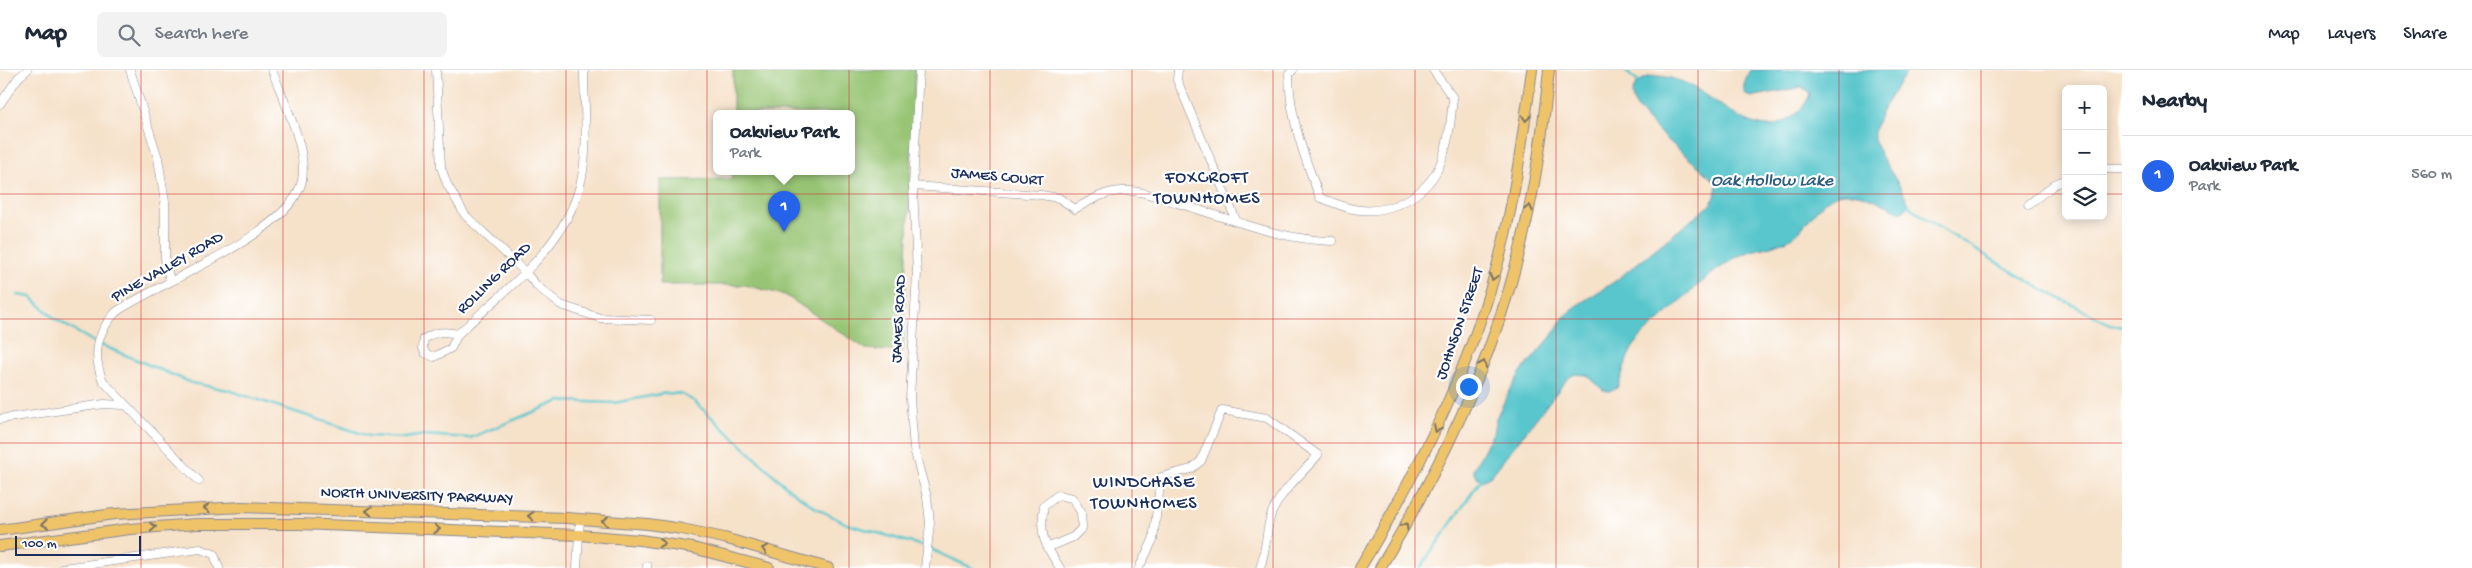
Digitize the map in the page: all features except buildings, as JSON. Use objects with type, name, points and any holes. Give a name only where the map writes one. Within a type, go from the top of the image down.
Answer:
[{"type":"main road","name":"JOHNSON STREET","points":[[1360,568],[1422,459],[1445,413],[1481,318],[1504,240],[1515,189],[1532,70]]},
{"type":"main road","name":"JOHNSON STREET","points":[[1380,568],[1431,481],[1459,421],[1502,311],[1518,257],[1535,177],[1549,70]]},
{"type":"main road","name":"NORTH UNIVERSITY PARKWAY","points":[[0,530],[114,514],[291,507],[580,519],[648,524],[724,538],[828,568]]},
{"type":"main road","name":"NORTH UNIVERSITY PARKWAY","points":[[0,546],[130,529],[204,524],[299,524],[579,535],[640,540],[693,548],[769,568]]},
{"type":"street","points":[[130,70],[158,158],[166,202],[165,258],[170,281]]},
{"type":"street","name":"PINE VALLEY ROAD","points":[[199,481],[123,404],[103,381],[98,371],[96,351],[106,322],[116,312],[170,281],[212,260],[260,230],[284,212],[296,197],[302,180],[302,162],[298,143],[272,70]]},
{"type":"street","points":[[436,70],[441,167],[447,184],[465,215],[549,297],[574,311],[600,318],[651,320]]},
{"type":"street","name":"ROLLING ROAD","points":[[458,334],[444,332],[431,334],[424,339],[423,348],[425,353],[434,358],[451,348],[458,334],[536,262],[568,219],[579,187],[583,159],[584,70]]},
{"type":"street","name":"JAMES ROAD","points":[[919,70],[913,186],[917,273],[911,413],[914,449],[927,497],[930,523],[925,568]]},
{"type":"street","points":[[1178,70],[1177,80],[1236,220]]},
{"type":"street","points":[[1293,70],[1289,74],[1292,107],[1306,161],[1320,198],[1352,209],[1366,210],[1390,209],[1410,199],[1431,179],[1441,164],[1450,133],[1453,98],[1433,70]]},
{"type":"street","points":[[0,104],[22,71]]},
{"type":"street","points":[[2107,169],[2122,169]]},
{"type":"street","points":[[2029,204],[2062,181]]},
{"type":"street","name":"JAMES COURT","points":[[913,186],[1041,195],[1059,198],[1075,209],[1103,194],[1123,190],[1311,240],[1333,241]]},
{"type":"street","points":[[0,419],[104,404],[123,404]]},
{"type":"street","points":[[1141,568],[1153,540],[1161,477],[1191,469],[1201,461],[1222,410],[1267,418],[1318,455],[1274,509],[1270,517],[1266,551],[1260,568]]},
{"type":"street","points":[[1047,548],[1073,537],[1082,528],[1081,512],[1072,498],[1058,495],[1044,506],[1041,527],[1047,548],[1060,568]]},
{"type":"street","points":[[577,568],[580,519]]},
{"type":"street","points":[[63,568],[200,549],[214,554],[219,568]]},
{"type":"green space","points":[[733,70],[915,70],[903,352],[866,349],[785,295],[745,285],[660,285],[660,180],[732,179],[732,175],[855,175],[855,110],[733,110]]},
{"type":"water","name":"Oak Hollow Lake","points":[[1751,70],[1909,70],[1892,93],[1881,114],[1874,132],[1874,139],[1880,154],[1909,204],[1902,212],[1853,193],[1837,194],[1823,203],[1794,236],[1780,243],[1751,251],[1727,263],[1697,286],[1641,337],[1629,354],[1617,388],[1609,392],[1603,390],[1587,375],[1575,374],[1568,378],[1491,476],[1482,481],[1475,475],[1473,470],[1493,433],[1496,418],[1520,373],[1551,337],[1563,318],[1579,304],[1614,282],[1709,206],[1715,197],[1717,185],[1713,179],[1666,139],[1642,114],[1635,104],[1632,95],[1635,86],[1651,76],[1674,79],[1694,87],[1744,120],[1767,126],[1780,124],[1793,116],[1808,99],[1810,93],[1802,87],[1750,97],[1744,92],[1744,88],[1745,81]]},
{"type":"waterway","points":[[1624,70],[1642,85]]},
{"type":"waterway","points":[[1906,204],[1938,227],[2040,288],[2110,324],[2122,327]]},
{"type":"waterway","points":[[18,295],[31,297],[55,319],[94,342],[192,383],[228,390],[369,436],[405,438],[424,435],[470,438],[560,401],[614,403],[666,393],[681,394],[694,401],[789,489],[816,508],[847,524],[926,547],[972,568]]},
{"type":"waterway","points":[[1420,568],[1483,477]]},
{"type":"place","name":"Oakview Park","points":[[784,232]]},
{"type":"district","name":"FOXCROFT TOWNHOMES","points":[[1207,188]]},
{"type":"district","name":"WINDCHASE TOWNHOMES","points":[[1144,493]]}]
